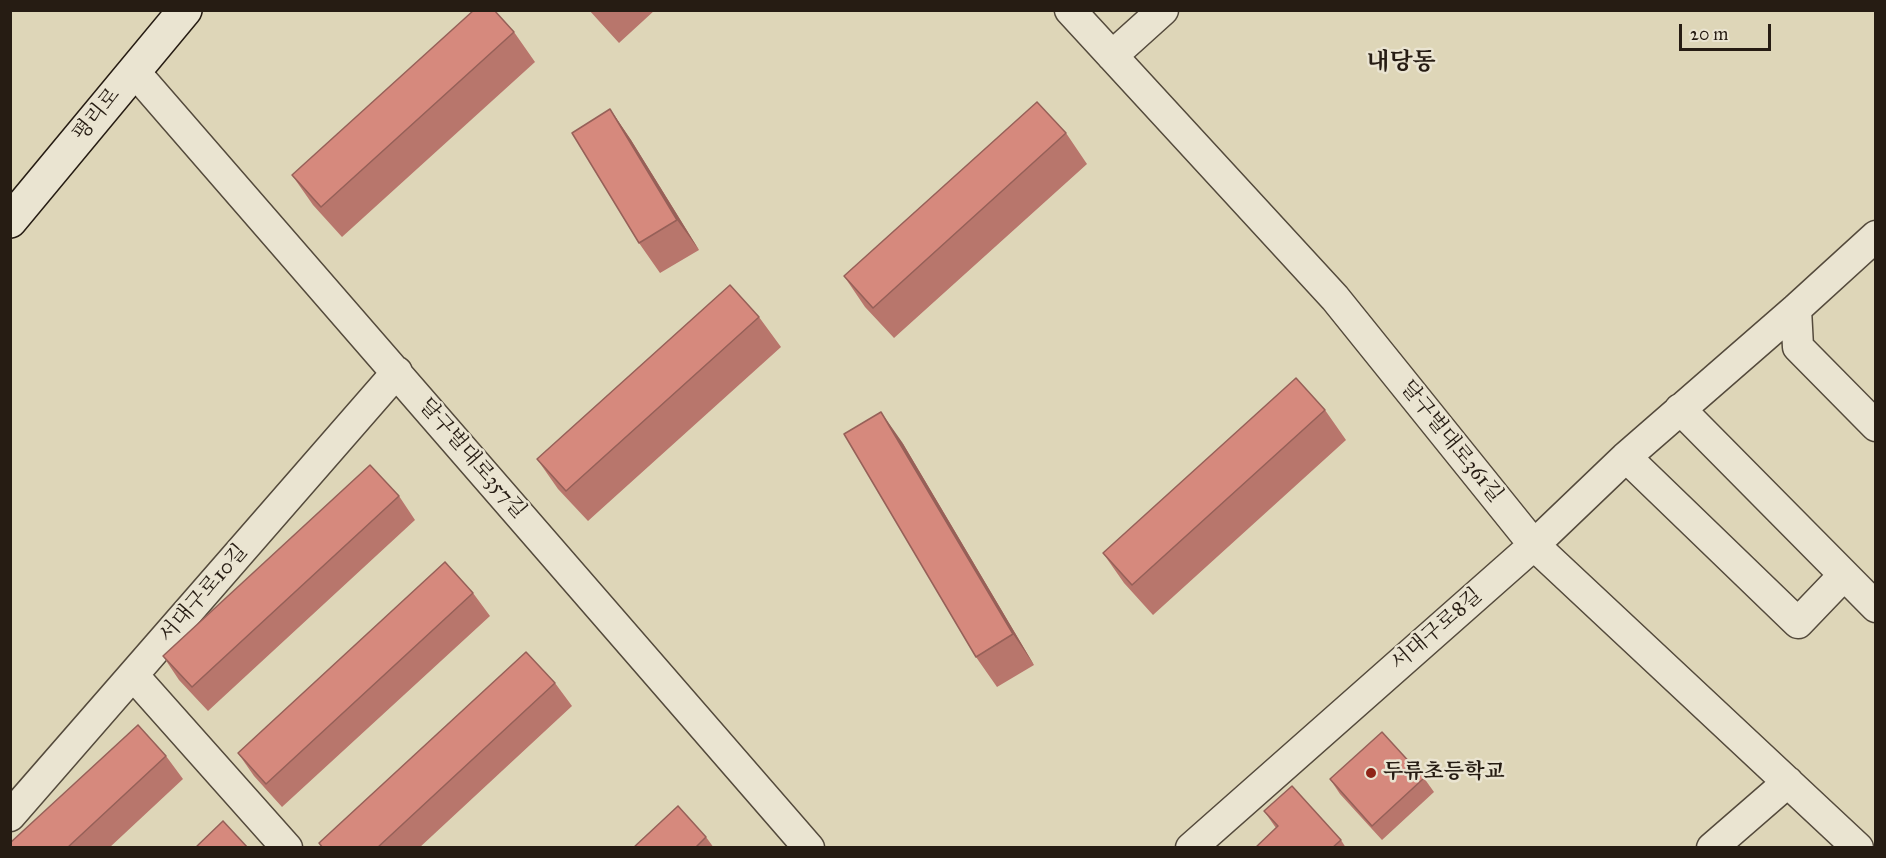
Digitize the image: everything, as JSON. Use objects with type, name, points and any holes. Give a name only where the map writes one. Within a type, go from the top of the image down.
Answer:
[{"type":"main road","name":"평리로","points":[[10,221],[134,71],[177,14]]},
{"type":"street","name":"달구벌대로361길","points":[[1070,10],[1335,298],[1534,545],[1858,848]]},
{"type":"street","points":[[1112,56],[1163,10]]},
{"type":"street","name":"달구벌대로357길","points":[[134,71],[809,848]]},
{"type":"street","name":"서대구로8길","points":[[1191,848],[1534,545],[1626,457],[1796,309],[1875,236]]},
{"type":"street","points":[[1796,309],[1798,347],[1875,426]]},
{"type":"street","name":"서대구로10길","points":[[10,816],[397,372]]},
{"type":"street","points":[[1680,409],[1875,607]]},
{"type":"street","points":[[1626,457],[1798,623],[1844,575]]},
{"type":"street","points":[[133,675],[287,848]]},
{"type":"street","points":[[1712,848],[1788,782]]},
{"type":"building","points":[[474,10],[494,10],[514,32],[321,207],[292,175]]},
{"type":"building","points":[[1037,102],[1066,133],[873,308],[844,276]]},
{"type":"building","points":[[610,109],[677,220],[639,243],[572,133]]},
{"type":"building","points":[[730,285],[759,317],[566,491],[537,459]]},
{"type":"building","points":[[1296,378],[1325,410],[1132,585],[1103,553]]},
{"type":"building","points":[[881,412],[1013,634],[976,657],[844,434]]},
{"type":"building","points":[[370,465],[399,496],[192,687],[163,656]]},
{"type":"building","points":[[445,562],[473,593],[266,784],[238,753]]},
{"type":"building","points":[[526,652],[555,683],[377,848],[323,848],[319,843]]},
{"type":"building","points":[[138,725],[166,756],[67,848],[10,848],[10,843]]},
{"type":"building","points":[[1382,732],[1424,778],[1372,826],[1330,779]]},
{"type":"building","points":[[1292,786],[1341,840],[1332,848],[1255,848],[1278,826],[1264,811]]},
{"type":"building","points":[[678,806],[706,837],[695,848],[633,848]]},
{"type":"building","points":[[223,821],[248,848],[195,848]]},
{"type":"place","name":"두류초등학교","points":[[1371,773]]},
{"type":"district","name":"내당동","points":[[1401,63]]}]
